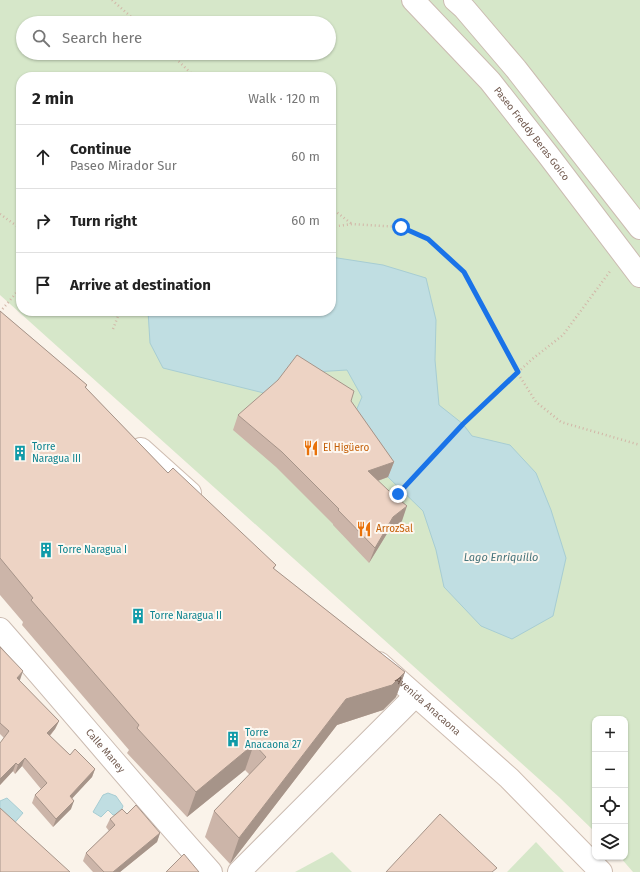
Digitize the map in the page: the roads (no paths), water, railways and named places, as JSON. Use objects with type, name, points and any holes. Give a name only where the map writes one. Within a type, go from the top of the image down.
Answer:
[{"type":"street","name":"Paseo Freddy Beras Goico","points":[[413,0],[490,81],[640,276]]},
{"type":"street","points":[[455,0],[464,8],[516,69],[640,228]]},
{"type":"street","points":[[126,436],[203,505]]},
{"type":"street","name":"Calle Maney","points":[[0,629],[144,798],[211,872]]},
{"type":"street","name":"Avenida Anacaona","points":[[362,648],[509,778],[601,872]]},
{"type":"street","points":[[239,872],[415,696]]},
{"type":"water","name":"Lago Enriquillo","points":[[336,258],[383,265],[426,278],[436,320],[435,360],[439,405],[463,424],[472,436],[510,445],[536,473],[551,510],[566,558],[553,616],[512,639],[481,626],[444,587],[436,550],[423,511],[388,477],[353,418],[362,397],[347,370],[314,372],[272,395],[163,368],[150,343],[148,316],[336,316]]},
{"type":"water","points":[[108,793],[116,796],[123,806],[120,814],[113,815],[108,810],[101,817],[93,812],[103,795]]},
{"type":"water","points":[[7,798],[23,813],[11,827],[0,809],[0,801]]},
{"type":"place","name":"El Higüero","points":[[311,448]]},
{"type":"place","name":"Torre Naragua III","points":[[20,453]]},
{"type":"place","name":"ArrozSal","points":[[364,529]]},
{"type":"place","name":"Torre Naragua I","points":[[46,550]]},
{"type":"place","name":"Torre Naragua II","points":[[138,616]]},
{"type":"place","name":"Torre Anacaona 27","points":[[233,739]]}]
